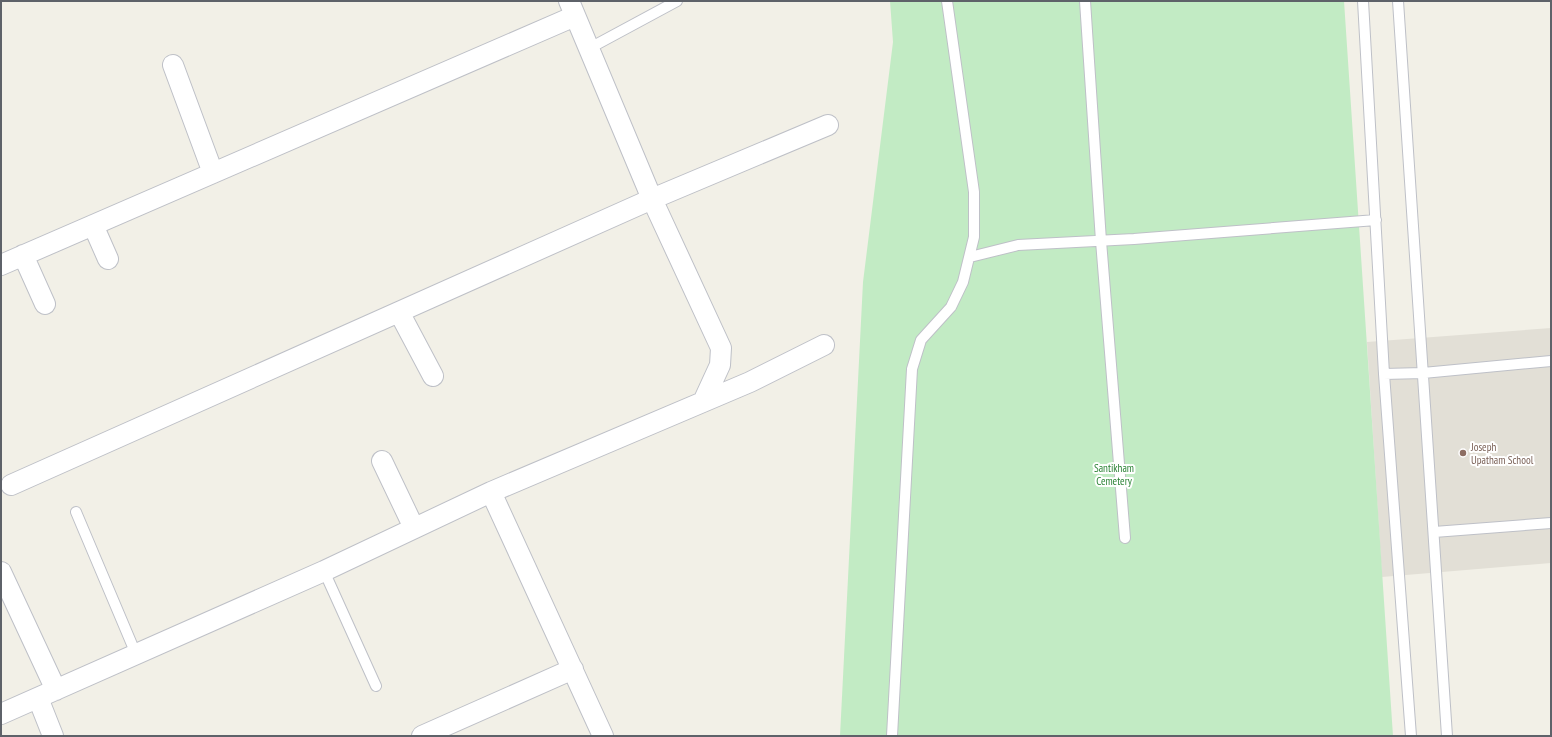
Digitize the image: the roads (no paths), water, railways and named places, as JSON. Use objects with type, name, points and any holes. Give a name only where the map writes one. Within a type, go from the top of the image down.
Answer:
[{"type":"street","points":[[1,265],[213,173],[572,9],[652,199],[721,348],[720,365],[703,402]]},
{"type":"street","points":[[174,65],[213,173]]},
{"type":"street","points":[[11,485],[652,199],[828,125]]},
{"type":"street","points":[[93,225],[108,259]]},
{"type":"street","points":[[22,255],[45,304]]},
{"type":"street","points":[[399,312],[433,376]]},
{"type":"street","points":[[1,714],[324,571],[491,492],[757,378],[824,345]]},
{"type":"street","points":[[382,462],[414,528]]},
{"type":"street","points":[[491,492],[603,736]]},
{"type":"street","points":[[1,573],[47,694],[53,736]]},
{"type":"street","points":[[422,736],[573,669]]},
{"type":"lane","points":[[588,49],[677,1]]},
{"type":"lane","points":[[892,736],[912,369],[921,340],[950,308],[964,282],[974,237],[974,192],[947,1]]},
{"type":"lane","points":[[1085,1],[1101,241],[1125,538]]},
{"type":"lane","points":[[1363,1],[1384,374],[1411,736]]},
{"type":"lane","points":[[1398,1],[1447,736]]},
{"type":"lane","points":[[970,257],[1018,245],[1101,241],[1376,220]]},
{"type":"lane","points":[[1384,374],[1423,373],[1551,361]]},
{"type":"lane","points":[[76,512],[136,654]]},
{"type":"lane","points":[[1434,532],[1551,523]]},
{"type":"lane","points":[[324,571],[376,686]]},
{"type":"place","name":"Joseph Upatham School","points":[[1463,453]]},
{"type":"park label","name":"Santikham Cemetery","points":[[1114,474]]}]
